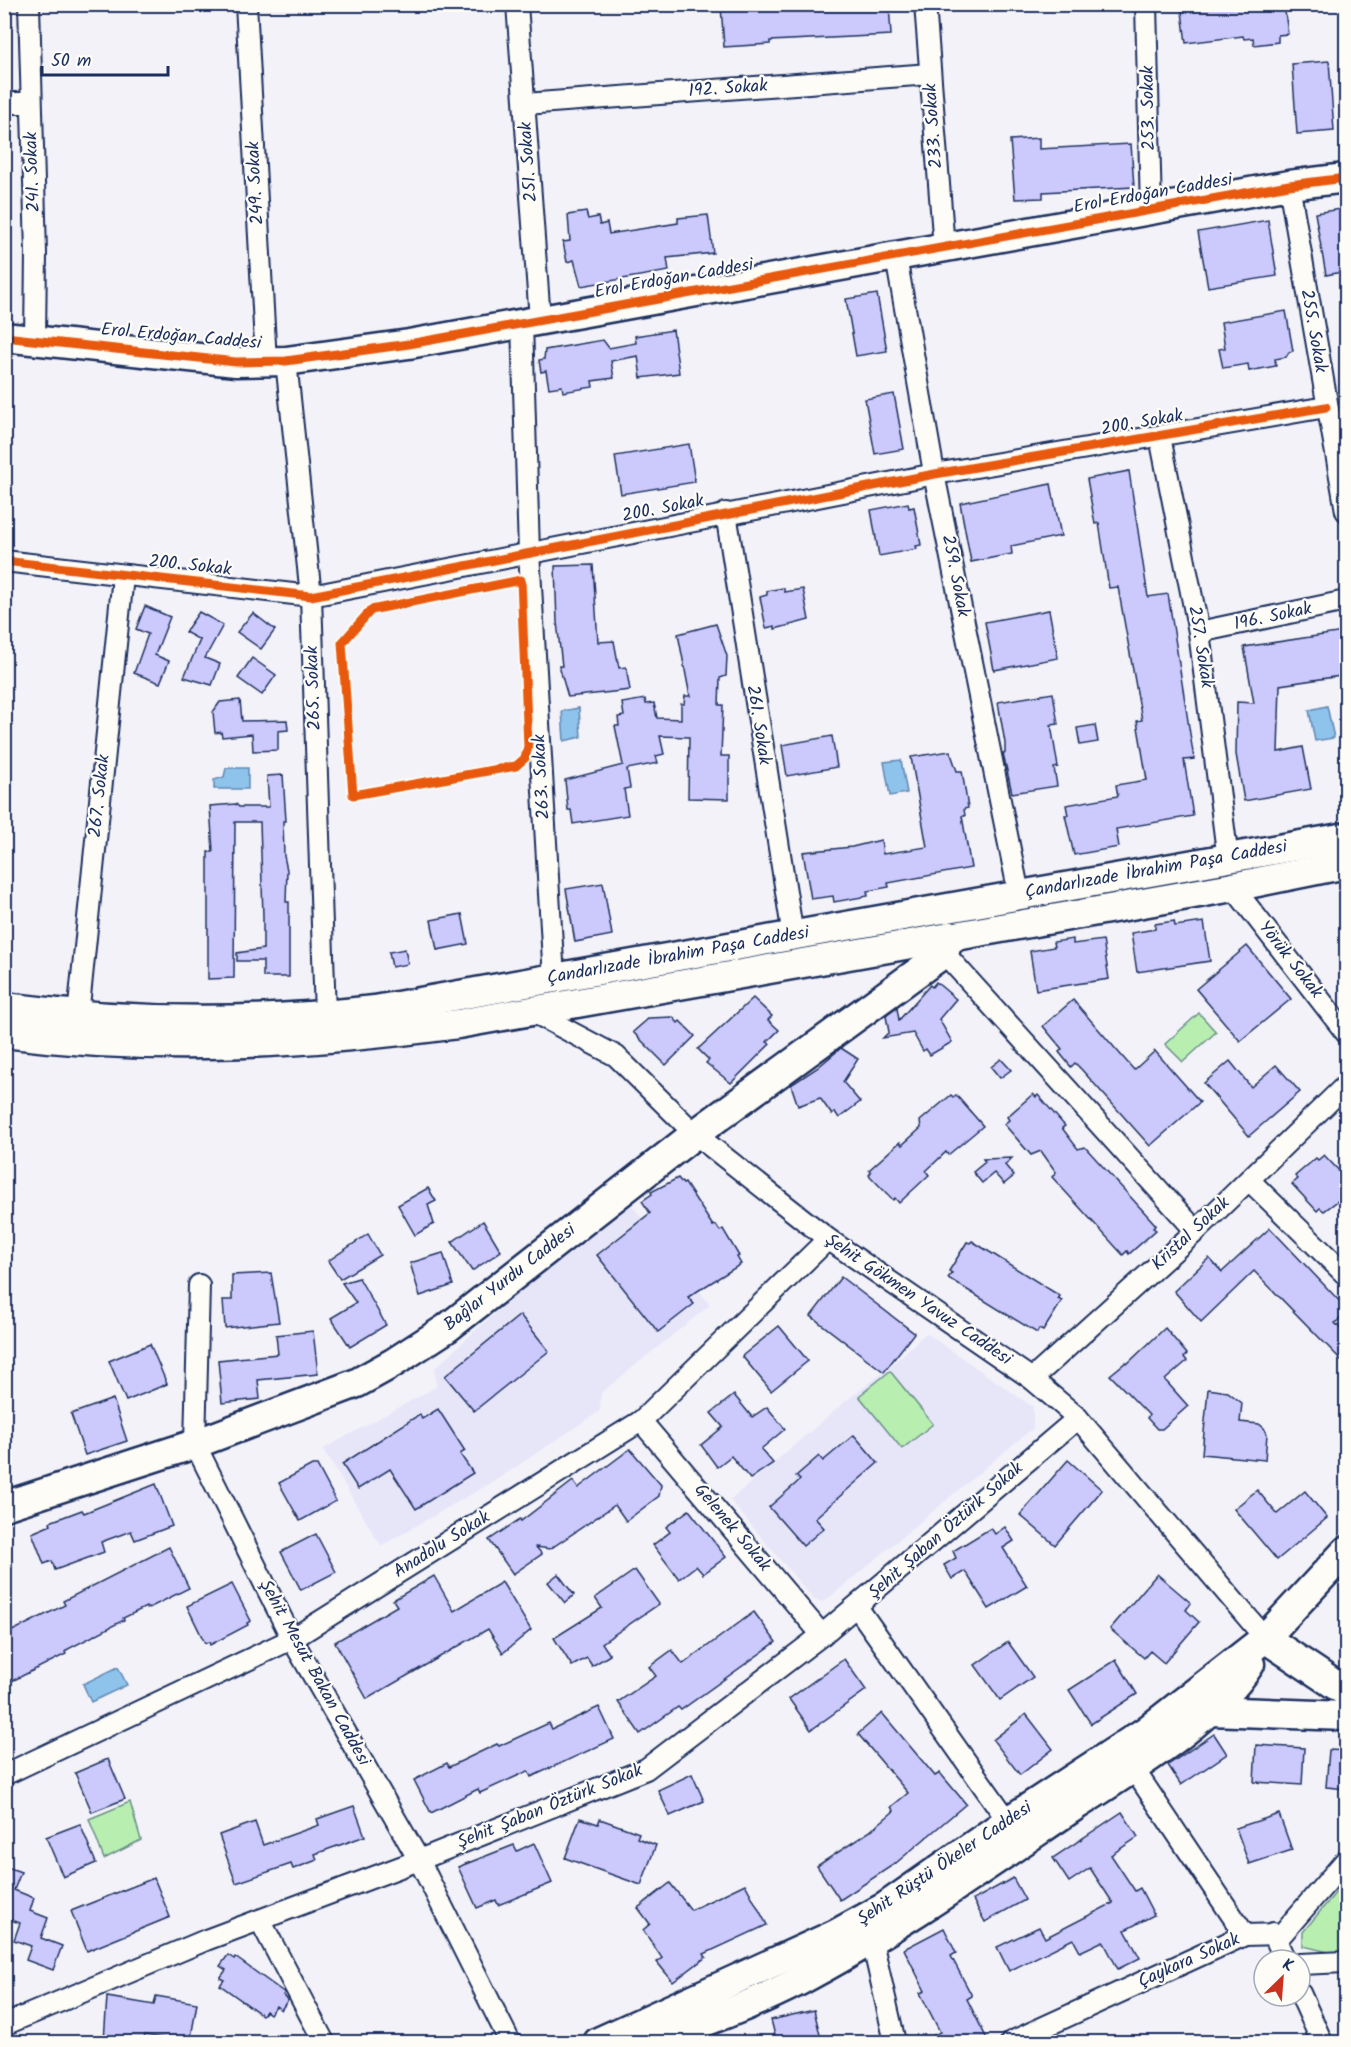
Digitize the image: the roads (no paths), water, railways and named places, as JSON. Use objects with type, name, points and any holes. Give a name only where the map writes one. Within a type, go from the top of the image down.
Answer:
[{"type":"street","name":"241. Sokak","points":[[29,4],[36,253],[35,340]]},
{"type":"street","name":"249. Sokak","points":[[246,4],[276,362]]},
{"type":"street","name":"251. Sokak","points":[[517,4],[525,104],[531,321]]},
{"type":"street","name":"233. Sokak","points":[[925,4],[944,248]]},
{"type":"street","name":"253. Sokak","points":[[1146,4],[1151,212]]},
{"type":"street","name":"192. Sokak","points":[[525,104],[930,74]]},
{"type":"street","points":[[4,103],[31,103]]},
{"type":"street","name":"Erol Erdoğan Caddesi","points":[[4,337],[236,362],[276,362],[409,344],[1151,212],[1289,185],[1347,178]]},
{"type":"street","name":"255. Sokak","points":[[1289,185],[1326,407],[1347,511]]},
{"type":"street","name":"259. Sokak","points":[[896,257],[934,474],[1019,894]]},
{"type":"street","name":"263. Sokak","points":[[531,321],[529,552],[554,979]]},
{"type":"street","name":"265. Sokak","points":[[276,362],[311,596],[325,1015]]},
{"type":"street","name":"200. Sokak","points":[[4,561],[311,596],[934,474],[1326,407]]},
{"type":"street","name":"257. Sokak","points":[[1160,437],[1199,632],[1230,873]]},
{"type":"street","name":"261. Sokak","points":[[726,513],[793,936]]},
{"type":"street","name":"267. Sokak","points":[[78,1016],[123,576]]},
{"type":"street","name":"196. Sokak","points":[[1199,632],[1347,601]]},
{"type":"street","name":"Çandarlızade İbrahim Paşa Caddesi","points":[[4,1033],[62,1041],[255,1044],[353,1038],[458,1024],[529,1010],[947,945],[1230,873],[1347,837]]},
{"type":"street","name":"Çandarlızade İbrahim Paşa Caddesi","points":[[4,1007],[78,1016],[252,1020],[325,1015],[410,1004],[554,979],[1019,894],[1347,864]]},
{"type":"street","name":"Yörük Sokak","points":[[1230,873],[1347,1033]]},
{"type":"street","points":[[947,945],[1196,1231]]},
{"type":"street","name":"Bağlar Yurdu Caddesi","points":[[4,1506],[195,1444],[357,1383],[393,1363],[447,1328],[695,1134],[947,945]]},
{"type":"street","name":"Şehit Gökmen Yavuz Caddesi","points":[[529,1010],[616,1056],[695,1134],[828,1239],[1032,1379],[1077,1418],[1265,1638]]},
{"type":"street","name":"Kristal Sokak","points":[[1032,1379],[1196,1231],[1347,1085]]},
{"type":"street","points":[[1249,1180],[1347,1275]]},
{"type":"street","name":"Anadolu Sokak","points":[[4,1775],[292,1639],[641,1421],[828,1239]]},
{"type":"street","name":"Şehit Mesut Bakan Caddesi","points":[[199,1284],[195,1444],[292,1639],[419,1860],[510,2043]]},
{"type":"street","name":"Şehit Şaban Öztürk Sokak","points":[[4,2025],[260,1920],[419,1860],[646,1769],[857,1607],[1077,1418]]},
{"type":"street","name":"Gelenek Sokak","points":[[641,1421],[822,1635]]},
{"type":"street","name":"Şehit Rüştü Ökeler Caddesi","points":[[658,2041],[797,1982],[867,1930],[1014,1832],[1265,1638],[1347,1551]]},
{"type":"street","points":[[857,1607],[1014,1832]]},
{"type":"street","points":[[1265,1638],[1347,1692]]},
{"type":"street","name":"Şehit Rüştü Ökeler Caddesi","points":[[1014,1832],[1132,1768],[1210,1711],[1248,1667],[1265,1638]]},
{"type":"street","points":[[1210,1711],[1347,1716]]},
{"type":"street","points":[[1132,1768],[1245,1935]]},
{"type":"street","points":[[1279,1948],[1272,1934],[1282,1934],[1347,1860]]},
{"type":"street","points":[[260,1920],[324,2043]]},
{"type":"street","points":[[867,1930],[895,2043]]},
{"type":"street","name":"Şehit Rüştü Ökeler Caddesi","points":[[598,2043],[867,1930]]},
{"type":"street","name":"Çaykara Sokak","points":[[1011,2043],[1245,1935],[1272,1934]]},
{"type":"street","points":[[1312,1963],[1347,1962]]},
{"type":"street","points":[[1307,2008],[1322,2043]]},
{"type":"water","points":[[1327,706],[1334,738],[1315,741],[1309,710]]},
{"type":"water","points":[[579,708],[581,737],[564,741],[562,711]]},
{"type":"water","points":[[901,760],[907,793],[890,796],[884,762]]},
{"type":"water","points":[[226,768],[248,768],[248,789],[214,789],[214,780],[224,777]]},
{"type":"water","points":[[118,1667],[127,1685],[91,1702],[83,1684]]}]
